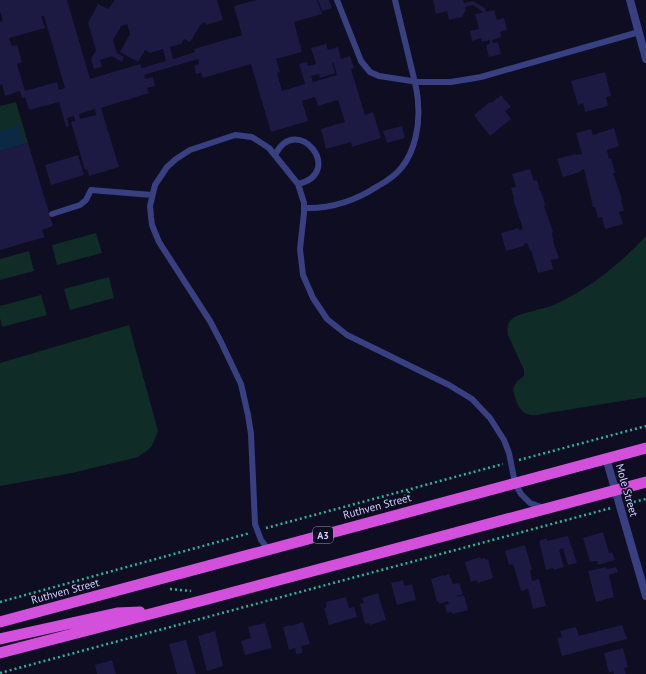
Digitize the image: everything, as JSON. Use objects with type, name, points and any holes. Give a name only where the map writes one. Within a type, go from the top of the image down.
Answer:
[{"type":"highway","name":"Ruthven Street","points":[[0,622],[646,448]]},
{"type":"highway","points":[[0,653],[646,482]]},
{"type":"highway","points":[[0,639],[117,613],[166,610]]},
{"type":"street","points":[[630,0],[646,58]]},
{"type":"street","name":"Mole Street","points":[[606,458],[646,596]]},
{"type":"lane","points":[[337,0],[361,61],[370,72],[379,76],[415,82],[451,82],[481,77],[639,32]]},
{"type":"lane","points":[[304,208],[335,206],[356,199],[391,178],[402,167],[412,147],[417,126],[418,104],[415,82],[395,0]]},
{"type":"lane","points":[[268,549],[261,540],[254,518],[251,434],[241,384],[222,342],[155,234],[151,217],[152,195],[160,176],[176,159],[190,150],[230,136],[241,135],[252,137],[265,145],[276,155],[298,184],[302,193],[304,208],[300,249],[303,274],[313,298],[328,319],[347,335],[450,385],[472,399],[482,408],[498,429],[504,440],[511,462],[515,483],[521,494],[530,503],[536,506],[549,508]]},
{"type":"lane","points":[[276,155],[282,145],[294,140],[306,142],[315,150],[318,160],[316,171],[309,180],[298,184]]},
{"type":"lane","points":[[52,214],[80,205],[86,200],[91,190],[152,195]]},
{"type":"path","points":[[0,602],[646,426]]},
{"type":"path","points":[[392,503],[404,497],[412,489]]},
{"type":"path","points":[[0,673],[646,498]]},
{"type":"path","points":[[154,580],[156,588],[201,592],[204,600]]},
{"type":"green space","points":[[16,102],[28,143],[0,151],[0,106]]},
{"type":"green space","points":[[96,233],[102,253],[57,265],[52,245]]},
{"type":"green space","points":[[646,236],[646,397],[536,415],[526,414],[517,403],[513,389],[517,381],[524,376],[524,370],[508,335],[509,322],[515,317],[551,306],[581,291],[615,266]]},
{"type":"green space","points":[[29,251],[34,271],[0,280],[0,259]]},
{"type":"green space","points":[[109,277],[114,298],[70,310],[64,289]]},
{"type":"green space","points":[[41,295],[47,315],[2,327],[0,306]]},
{"type":"green space","points":[[129,325],[158,431],[152,446],[138,457],[72,473],[0,486],[0,363]]},
{"type":"water","points":[[18,124],[24,144],[0,151],[0,131],[14,127]]},
{"type":"building","points":[[0,0],[67,0],[90,79],[140,64],[142,68],[166,61],[163,49],[150,53],[145,50],[138,62],[120,52],[130,34],[127,24],[121,26],[113,40],[117,53],[124,57],[122,62],[112,56],[100,60],[102,67],[94,69],[91,59],[96,50],[88,23],[98,4],[108,9],[115,0],[217,0],[223,20],[206,25],[205,22],[201,24],[190,42],[184,39],[181,44],[170,47],[173,59],[195,52],[194,49],[242,35],[234,6],[256,0],[317,0],[322,14],[294,22],[302,52],[276,59],[280,72],[277,73],[282,91],[305,84],[299,64],[307,62],[308,66],[316,64],[311,48],[326,44],[328,50],[338,47],[341,59],[350,56],[354,68],[351,69],[365,115],[373,112],[381,138],[352,147],[351,142],[326,149],[321,129],[345,122],[338,100],[318,106],[315,97],[302,101],[308,121],[271,132],[251,64],[203,78],[201,73],[196,74],[194,66],[199,64],[198,59],[144,75],[145,79],[153,77],[155,86],[147,88],[149,93],[101,108],[119,167],[89,176],[87,169],[85,170],[71,122],[75,121],[74,116],[67,118],[69,126],[66,127],[59,102],[29,110],[25,97],[22,98],[20,91],[5,96],[2,84],[0,85],[0,22],[3,21],[0,11]],"holes":[[[41,16],[44,16],[65,88],[59,90],[57,82],[25,91],[17,64],[22,62],[17,45],[12,46],[9,38],[45,28]],[[333,62],[337,75],[313,82],[311,76],[319,74],[320,78],[335,73]],[[95,109],[96,115],[80,119],[79,114]]]},
{"type":"building","points":[[318,0],[329,0],[332,8],[322,11]]},
{"type":"building","points":[[433,0],[463,0],[464,3],[473,1],[485,8],[486,12],[494,10],[497,20],[504,18],[507,30],[500,32],[501,37],[492,40],[493,43],[498,42],[501,54],[489,57],[486,45],[490,44],[490,40],[482,42],[481,38],[472,41],[470,31],[479,29],[475,14],[482,13],[482,11],[473,5],[465,7],[466,10],[462,17],[449,20],[447,11],[436,14]]},
{"type":"building","points":[[605,72],[611,96],[606,97],[608,106],[585,112],[583,103],[578,105],[571,81]]},
{"type":"building","points":[[501,95],[511,107],[505,111],[511,119],[490,136],[474,115]]},
{"type":"building","points":[[402,126],[405,138],[387,143],[383,131]]},
{"type":"building","points":[[614,128],[619,146],[607,150],[609,159],[611,158],[615,173],[613,173],[622,199],[624,211],[619,212],[623,224],[605,229],[602,217],[598,218],[595,207],[593,207],[584,169],[580,172],[563,177],[557,159],[575,154],[582,154],[576,133],[591,129],[593,135]]},
{"type":"building","points":[[28,143],[53,226],[42,230],[45,237],[0,250],[0,151]]},
{"type":"building","points":[[78,155],[84,175],[51,185],[45,165]]},
{"type":"building","points":[[530,169],[534,181],[537,180],[541,191],[559,258],[551,260],[553,269],[538,273],[531,250],[530,251],[527,243],[524,244],[524,246],[506,251],[501,233],[519,228],[519,230],[523,229],[513,199],[511,188],[516,187],[512,174]]},
{"type":"building","points":[[603,532],[609,553],[612,552],[615,560],[598,565],[597,561],[590,562],[583,538]]},
{"type":"building","points":[[568,536],[577,563],[568,565],[563,548],[559,550],[564,567],[554,570],[553,568],[546,570],[539,541],[547,538],[547,541]]},
{"type":"building","points":[[525,545],[532,570],[530,570],[532,581],[539,579],[546,606],[533,609],[528,589],[521,591],[513,564],[509,565],[505,551]]},
{"type":"building","points":[[480,557],[481,559],[488,559],[493,578],[478,583],[477,580],[471,582],[465,562]]},
{"type":"building","points":[[606,567],[607,569],[616,567],[618,572],[609,575],[614,597],[596,602],[588,571]]},
{"type":"building","points":[[449,574],[453,584],[459,583],[463,594],[457,597],[464,595],[468,610],[452,614],[452,612],[447,613],[445,605],[449,604],[448,601],[439,604],[439,601],[437,602],[431,579]]},
{"type":"building","points":[[403,580],[404,585],[406,586],[412,584],[416,600],[397,605],[391,583]]},
{"type":"building","points":[[378,593],[386,620],[370,625],[369,623],[365,624],[360,604],[364,603],[362,598]]},
{"type":"building","points":[[346,597],[349,608],[354,607],[357,617],[329,625],[324,608],[326,608],[326,602]]},
{"type":"building","points":[[303,622],[310,644],[301,646],[303,653],[296,654],[295,648],[289,650],[283,627]]},
{"type":"building","points":[[265,623],[272,648],[245,655],[241,641],[251,638],[248,627]]},
{"type":"building","points":[[622,625],[627,639],[562,656],[557,638],[562,637],[560,631],[576,627],[579,636]]},
{"type":"building","points":[[215,631],[223,666],[207,671],[198,636]]},
{"type":"building","points":[[186,640],[196,674],[177,674],[169,644]]},
{"type":"building","points":[[623,648],[628,667],[624,668],[626,674],[614,674],[613,671],[609,673],[604,653]]},
{"type":"building","points":[[112,660],[116,674],[97,674],[95,665]]}]
